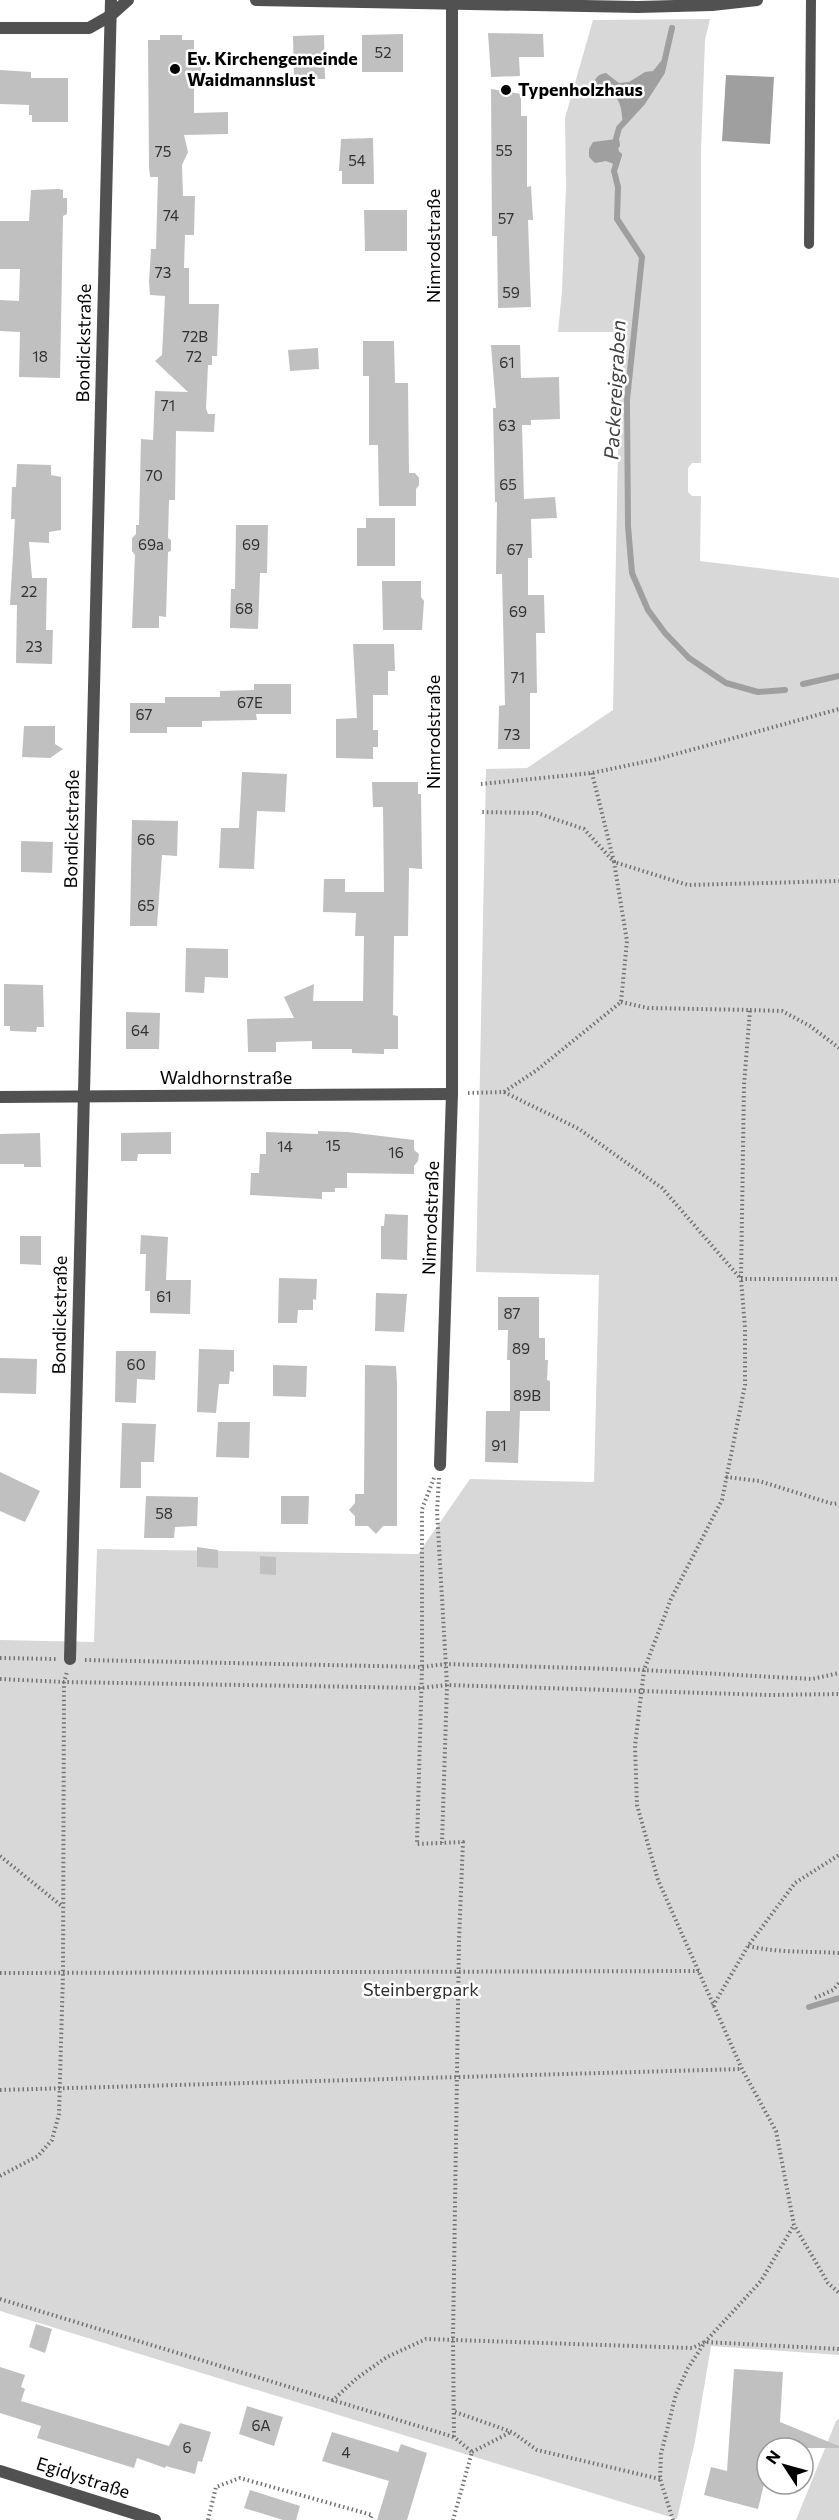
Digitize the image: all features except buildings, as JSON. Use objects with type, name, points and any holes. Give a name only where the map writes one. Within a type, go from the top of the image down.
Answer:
[{"type":"street","name":"Bondickstraße","points":[[70,1659],[111,0]]},
{"type":"street","points":[[0,28],[89,28],[110,16],[128,0]]},
{"type":"street","points":[[256,0],[671,6],[712,5],[757,0]]},
{"type":"street","name":"Nimrodstraße","points":[[440,1465],[452,1094],[452,2]]},
{"type":"street","name":"Waldhornstraße","points":[[0,1097],[452,1094]]},
{"type":"street","name":"Egidystraße","points":[[0,2471],[155,2520]]},
{"type":"lane","points":[[809,244],[811,0]]},
{"type":"path","points":[[481,784],[592,773],[658,759],[839,709]]},
{"type":"path","points":[[504,1092],[537,1070],[621,1002],[627,941],[614,862],[592,773]]},
{"type":"path","points":[[480,812],[537,813],[584,828],[614,862],[688,885],[839,881]]},
{"type":"path","points":[[621,1002],[648,1008],[782,1011],[810,1026],[839,1048]]},
{"type":"path","points":[[750,1010],[744,1085],[741,1279],[745,1328],[744,1384],[722,1500],[671,1599],[644,1670],[635,1746],[637,1805],[658,1880],[700,1971],[712,2006],[742,2069],[776,2131],[794,2225],[828,2283],[839,2293]]},
{"type":"path","points":[[452,1094],[504,1092],[579,1129],[662,1188],[741,1279],[839,1279]]},
{"type":"path","points":[[440,1465],[437,1511],[447,1685],[442,1843]]},
{"type":"path","points":[[440,1465],[422,1509],[422,1667],[417,1844],[463,1842],[453,2338],[454,2437]]},
{"type":"path","points":[[726,1477],[759,1481],[832,1504],[839,1503]]},
{"type":"path","points":[[0,1658],[422,1667],[446,1664],[644,1670],[812,1679],[839,1673]]},
{"type":"path","points":[[0,2176],[38,2156],[52,2140],[59,2114],[63,1973],[64,1682],[70,1659]]},
{"type":"path","points":[[0,1679],[421,1688],[447,1685],[839,1694]]},
{"type":"path","points":[[712,2006],[748,1946],[795,1883],[839,1855]]},
{"type":"path","points":[[0,1857],[63,1908]]},
{"type":"path","points":[[748,1946],[771,1952],[839,1953]]},
{"type":"path","points":[[0,1973],[700,1971]]},
{"type":"path","points":[[815,1998],[833,1990],[839,1983]]},
{"type":"path","points":[[0,2090],[742,2069]]},
{"type":"path","points":[[674,2520],[660,2479],[661,2454],[676,2394],[688,2368],[705,2342],[760,2281],[794,2225]]},
{"type":"path","points":[[0,2299],[454,2437],[472,2452]]},
{"type":"path","points":[[332,2401],[357,2378],[387,2356],[426,2339],[453,2338],[692,2348],[705,2342],[839,2349]]},
{"type":"path","points":[[455,2412],[512,2432],[537,2450],[660,2479]]},
{"type":"path","points":[[453,2520],[472,2452],[512,2432]]},
{"type":"path","points":[[208,2520],[216,2487],[240,2478],[372,2515],[370,2520]]},
{"type":"green space","name":"Steinbergpark","points":[[710,19],[705,40],[701,149],[701,463],[692,463],[688,468],[688,492],[692,496],[701,496],[700,561],[839,578],[839,2355],[711,2346],[695,2441],[677,2519],[0,2311],[0,1640],[94,1642],[97,1549],[418,1554],[470,1479],[594,1482],[599,1275],[476,1272],[486,769],[527,768],[613,710],[619,396],[627,332],[558,332],[566,186],[565,118],[593,20]]},
{"type":"green space","points":[[839,2419],[839,2520],[796,2520],[806,2496],[815,2496],[815,2473],[836,2421]]},
{"type":"shaded area","points":[[666,55],[659,75],[649,92],[623,124],[620,104],[615,96],[605,91],[593,94],[591,90],[596,78],[600,75],[606,73],[619,83],[629,82],[645,72],[653,71]]},
{"type":"shaded area","points":[[726,75],[774,77],[770,144],[722,141]]},
{"type":"shaded area","points":[[616,139],[620,155],[616,165],[606,161],[595,163],[589,157],[589,149],[593,142]]},
{"type":"waterway","name":"Packereigraben","points":[[617,145],[619,128],[642,103],[662,72],[672,28]]},
{"type":"waterway","name":"Packereigraben","points":[[619,155],[614,171],[618,187],[617,219],[642,257],[627,400],[628,526],[632,573],[648,610],[665,633],[689,658],[726,683],[758,692],[785,690]]},
{"type":"waterway","name":"Packereigraben","points":[[803,684],[839,676]]},
{"type":"waterway","points":[[809,2007],[839,1998]]},
{"type":"place","name":"Ev. Kirchengemeinde Waidmannslust","points":[[175,69]]},
{"type":"place","name":"Typenholzhaus","points":[[506,90]]}]
